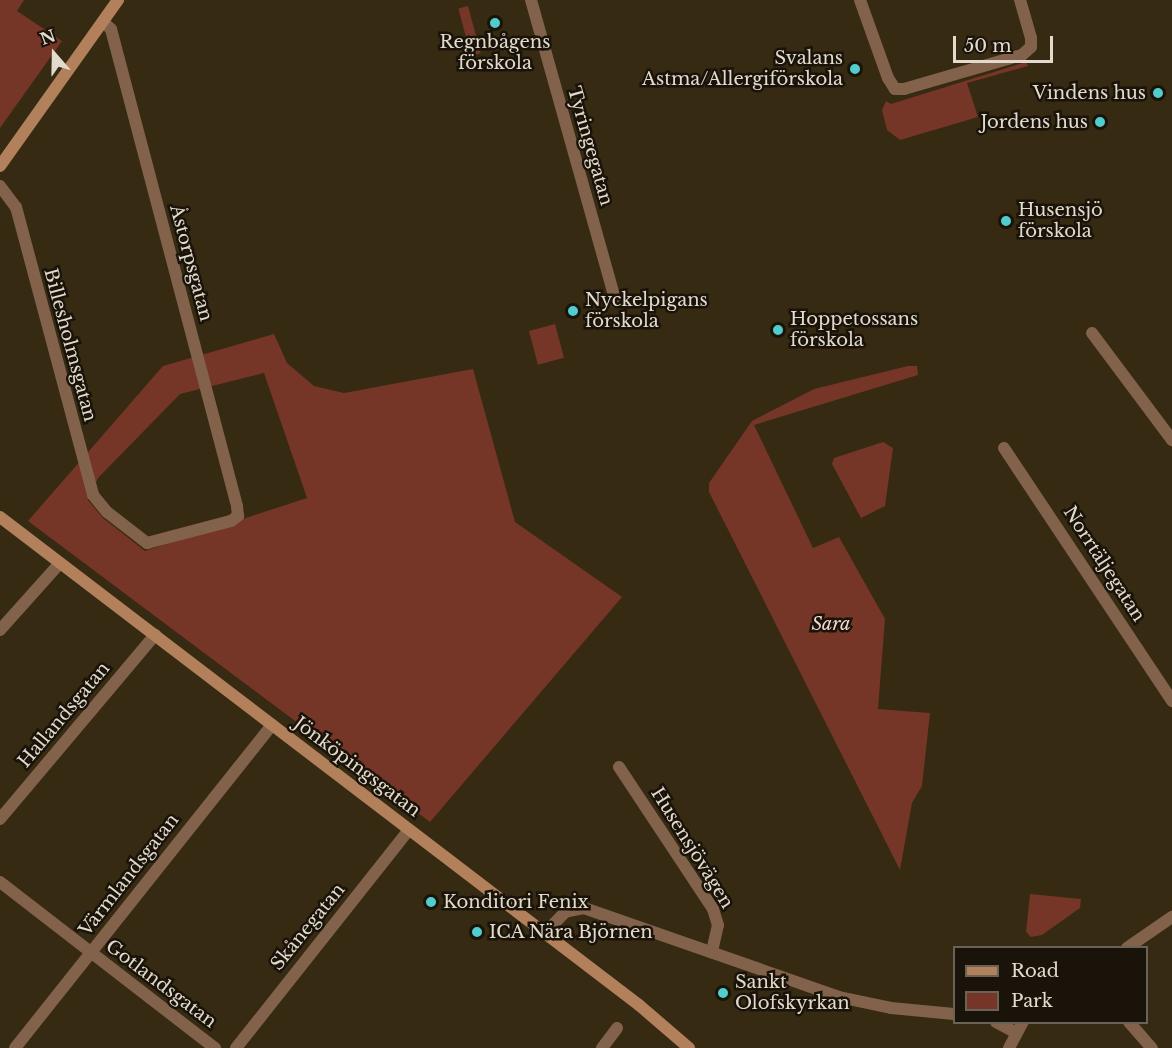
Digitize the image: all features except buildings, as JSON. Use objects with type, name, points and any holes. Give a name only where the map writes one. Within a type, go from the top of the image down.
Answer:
[{"type":"street","points":[[0,166],[118,0]]},
{"type":"street","name":"Tyringegatan","points":[[531,0],[616,302]]},
{"type":"street","points":[[860,0],[895,89],[1022,55],[1031,47],[1020,0]]},
{"type":"street","name":"Åstorpsgatan","points":[[103,22],[111,29],[238,516]]},
{"type":"street","name":"Billesholmsgatan","points":[[0,186],[16,207],[88,484],[107,512],[147,543],[171,539],[238,516]]},
{"type":"street","points":[[1092,333],[1172,440]]},
{"type":"street","name":"Norrtäljegatan","points":[[1004,448],[1172,701]]},
{"type":"street","name":"Jönköpingsgatan","points":[[0,517],[545,933],[689,1048]]},
{"type":"street","points":[[0,630],[60,563]]},
{"type":"street","name":"Hallandsgatan","points":[[0,819],[155,635]]},
{"type":"street","name":"Värmlandsgatan","points":[[15,1048],[272,725]]},
{"type":"street","name":"Husensjövägen","points":[[619,767],[714,911],[718,926],[712,952]]},
{"type":"street","name":"Skånegatan","points":[[236,1048],[409,830]]},
{"type":"street","name":"Gotlandsgatan","points":[[0,882],[215,1048]]},
{"type":"street","points":[[545,933],[565,912],[584,908],[862,1004],[953,1014]]},
{"type":"street","points":[[1130,946],[1172,918]]},
{"type":"street","points":[[1002,1024],[1019,1027],[1009,1048]]},
{"type":"street","points":[[1131,1024],[1152,1048]]},
{"type":"street","points":[[602,1048],[617,1028]]},
{"type":"green space","points":[[0,0],[24,0],[17,11],[62,41],[0,128]]},
{"type":"green space","points":[[468,6],[481,53],[471,56],[458,9]]},
{"type":"green space","points":[[1026,62],[1028,66],[967,83],[978,117],[900,140],[887,130],[882,110],[886,101],[891,104]]},
{"type":"green space","points":[[555,324],[564,358],[538,365],[529,331]]},
{"type":"green space","points":[[274,334],[287,363],[314,386],[344,393],[473,369],[515,522],[622,597],[430,822],[28,521],[163,366]],"holes":[[[264,373],[307,498],[145,551],[103,518],[88,500],[98,478],[180,394]]]},
{"type":"green space","name":"Sara","points":[[908,366],[917,366],[918,375],[754,425],[813,548],[839,537],[885,619],[878,709],[930,713],[922,786],[912,803],[900,870],[709,492],[709,483],[752,421],[814,389]]},
{"type":"green space","points":[[883,442],[893,448],[885,506],[861,518],[832,464],[834,458]]},
{"type":"green space","points":[[1030,894],[1081,899],[1080,908],[1042,935],[1031,937],[1026,932]]},
{"type":"place","name":"Regnbågens förskola","points":[[495,23]]},
{"type":"place","name":"Svalans Astma/Allergiförskola","points":[[855,69]]},
{"type":"place","name":"Vindens hus","points":[[1158,93]]},
{"type":"place","name":"Jordens hus","points":[[1100,122]]},
{"type":"place","name":"Husensjö förskola","points":[[1006,221]]},
{"type":"place","name":"Nyckelpigans förskola","points":[[573,311]]},
{"type":"place","name":"Hoppetossans förskola","points":[[778,330]]},
{"type":"place","name":"Konditori Fenix","points":[[431,902]]},
{"type":"place","name":"ICA Nära Björnen","points":[[477,932]]},
{"type":"place","name":"Sankt Olofskyrkan","points":[[723,993]]}]
